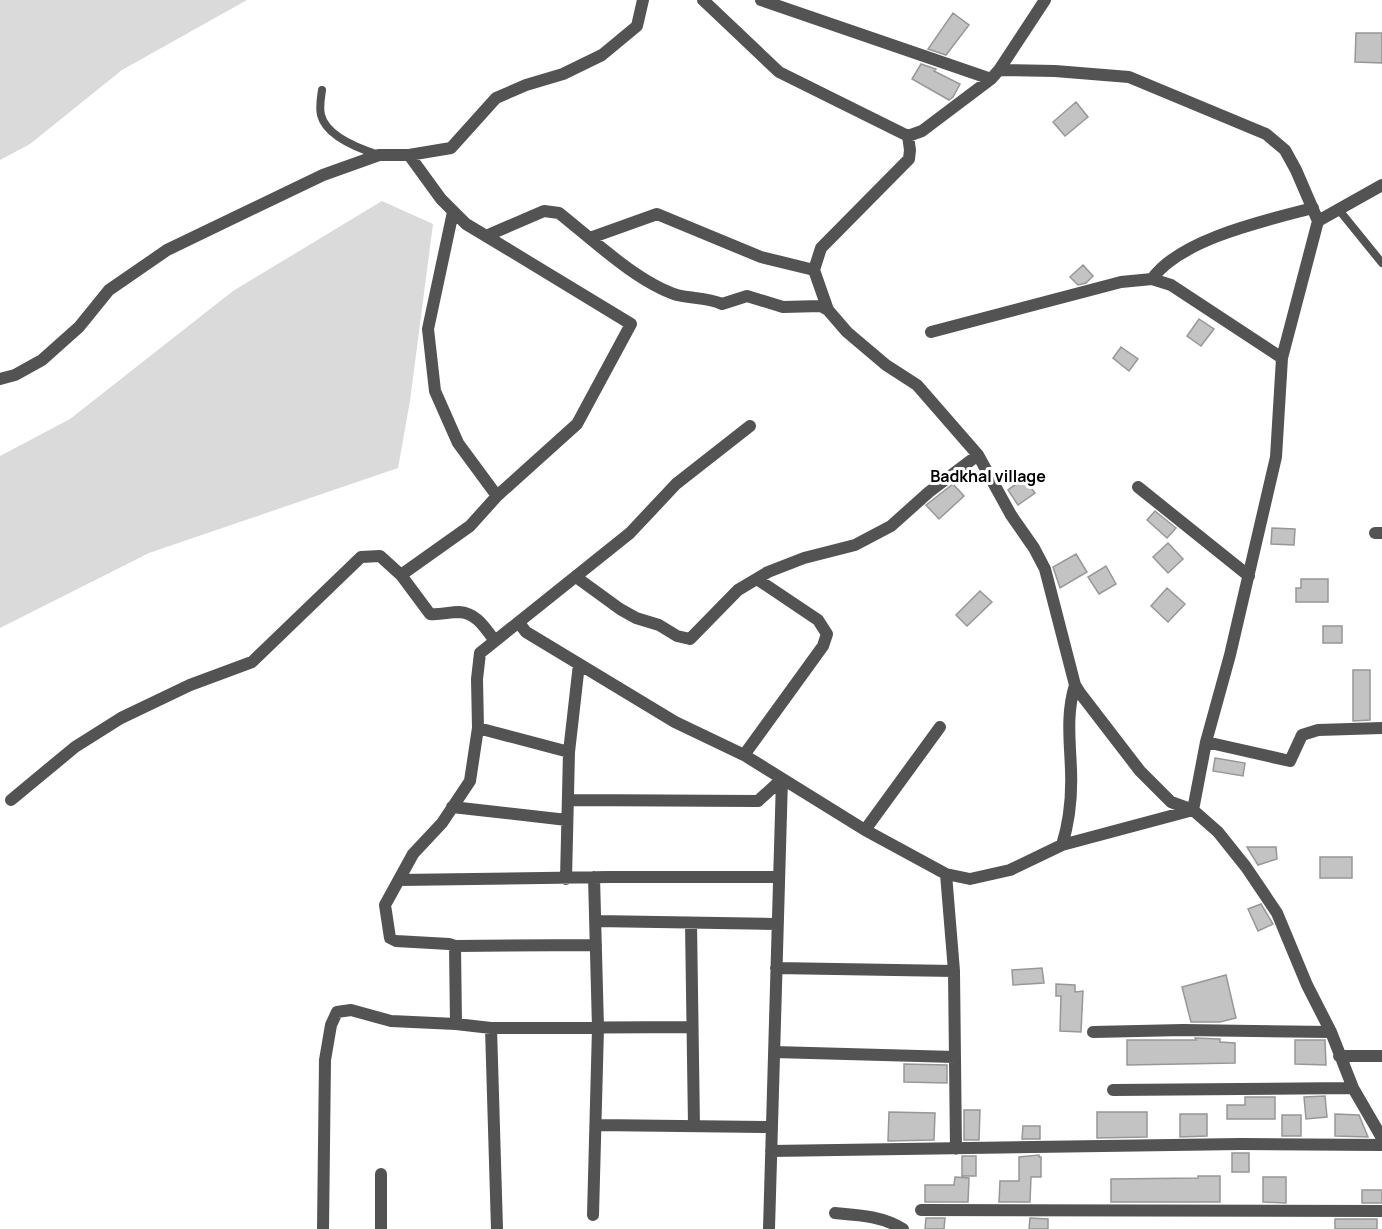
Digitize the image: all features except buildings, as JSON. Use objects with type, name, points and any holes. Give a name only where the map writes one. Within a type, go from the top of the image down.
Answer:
[{"type":"street","points":[[0,379],[15,375],[42,360],[79,327],[109,290],[167,250],[323,175],[379,155],[409,155],[451,148],[495,98],[526,85],[563,74],[602,56],[637,26],[642,0]]},
{"type":"street","points":[[703,0],[779,72],[909,136]]},
{"type":"street","points":[[761,0],[995,74],[1055,71],[1129,77],[1266,134],[1285,150],[1296,170],[1318,220],[1282,358],[1276,457],[1249,576],[1206,742],[1193,810]]},
{"type":"street","points":[[909,136],[922,130],[995,74],[1045,0]]},
{"type":"street","points":[[909,136],[909,159],[821,248],[814,270],[828,309],[847,332],[886,365],[917,385],[978,455],[1011,515],[1034,548],[1045,569],[1075,685],[1140,771],[1171,802],[1193,810],[1218,832],[1246,867],[1277,913],[1307,985],[1331,1032],[1353,1088],[1382,1138]]},
{"type":"street","points":[[401,575],[470,526],[497,496],[577,424],[631,324],[466,224],[441,199],[409,155]]},
{"type":"street","points":[[1318,220],[1382,185]]},
{"type":"street","points":[[1152,279],[1159,268],[1220,234],[1313,208]]},
{"type":"street","points":[[486,236],[544,211],[559,213],[648,281],[678,295],[708,298],[722,304],[747,296],[783,307],[821,306],[828,309]]},
{"type":"street","points":[[453,212],[428,329],[435,391],[458,443],[497,496]]},
{"type":"street","points":[[590,238],[657,214],[761,257],[814,270]]},
{"type":"street","points":[[931,332],[1121,282],[1152,279],[1172,285],[1282,358]]},
{"type":"street","points":[[596,945],[455,946],[405,942],[390,938],[385,905],[413,854],[442,823],[470,781],[478,728],[477,679],[480,653],[630,533],[676,484],[750,426]]},
{"type":"street","points":[[576,577],[620,609],[685,639],[694,636],[738,590],[757,579],[804,558],[855,545],[891,526],[929,492],[978,455]]},
{"type":"street","points":[[1138,487],[1249,576]]},
{"type":"street","points":[[11,800],[75,747],[121,718],[190,685],[252,663],[361,557],[380,556],[401,575],[430,614],[443,615],[458,612],[475,616],[495,640]]},
{"type":"street","points":[[744,755],[823,646],[827,634],[818,620],[757,579]]},
{"type":"street","points":[[519,623],[526,632],[675,722],[744,755],[865,830],[946,874],[970,879],[1010,870],[1062,845],[1193,810]]},
{"type":"street","points":[[566,879],[569,752],[579,664]]},
{"type":"street","points":[[1062,845],[1069,822],[1071,771],[1069,704],[1075,685]]},
{"type":"street","points":[[865,830],[940,727]]},
{"type":"street","points":[[478,728],[569,752]]},
{"type":"street","points":[[1206,742],[1290,761],[1302,735],[1318,730],[1382,728]]},
{"type":"street","points":[[568,800],[758,801],[782,779]]},
{"type":"street","points":[[769,1229],[782,779]]},
{"type":"street","points":[[452,807],[567,820]]},
{"type":"street","points":[[946,874],[954,971],[956,1149]]},
{"type":"street","points":[[593,1215],[598,1028],[594,877]]},
{"type":"street","points":[[399,880],[778,877]]},
{"type":"street","points":[[596,921],[777,924]]},
{"type":"street","points":[[691,923],[694,1126]]},
{"type":"street","points":[[455,946],[456,1024]]},
{"type":"street","points":[[776,968],[954,971]]},
{"type":"street","points":[[323,1229],[326,1060],[331,1024],[337,1012],[351,1010],[391,1021],[490,1028],[692,1027]]},
{"type":"street","points":[[490,1028],[496,1229]]},
{"type":"street","points":[[1094,1032],[1183,1030],[1331,1032]]},
{"type":"street","points":[[774,1052],[955,1057]]},
{"type":"street","points":[[1339,1056],[1382,1056]]},
{"type":"street","points":[[1113,1090],[1353,1088]]},
{"type":"street","points":[[596,1125],[771,1127]]},
{"type":"street","points":[[771,1151],[1241,1144],[1382,1145]]},
{"type":"street","points":[[381,1174],[381,1229]]},
{"type":"street","points":[[921,1210],[1382,1211]]},
{"type":"street","points":[[835,1214],[867,1215],[893,1222],[903,1229]]},
{"type":"lane","points":[[322,90],[320,112],[324,124],[355,147],[379,155]]},
{"type":"lane","points":[[1339,210],[1382,263]]},
{"type":"shaded area","points":[[0,0],[247,0],[122,70],[30,144],[0,160]]},
{"type":"shaded area","points":[[382,201],[433,224],[410,401],[398,468],[149,553],[0,628],[0,456],[70,419],[233,291]]},
{"type":"district","name":"Badkhal village","points":[[988,476]]}]
